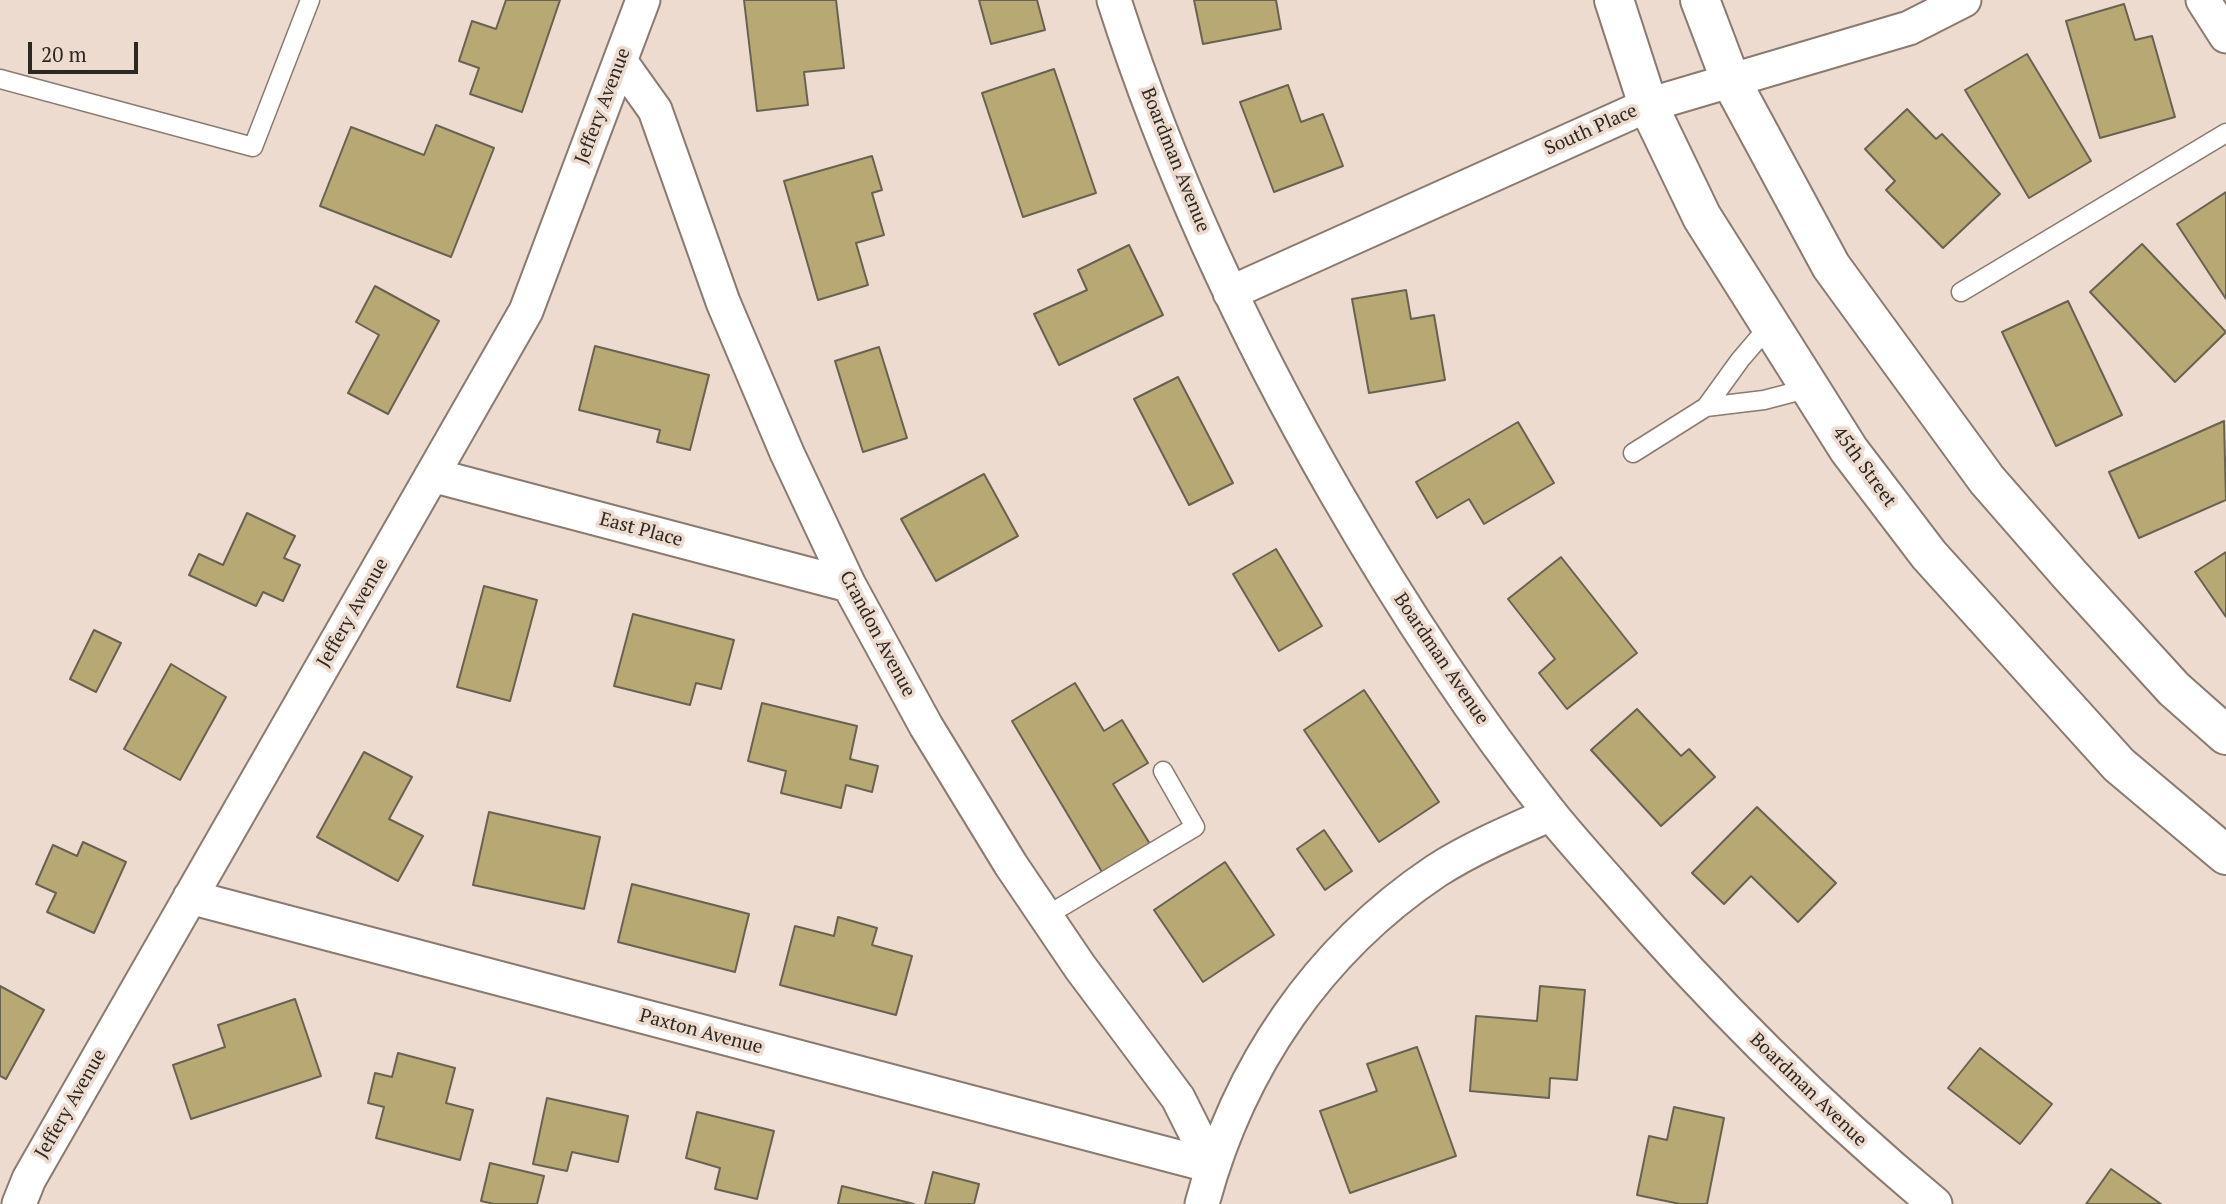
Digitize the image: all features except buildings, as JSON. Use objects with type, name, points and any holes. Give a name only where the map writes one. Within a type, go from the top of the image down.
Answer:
[{"type":"main road","name":"45th Street","points":[[1614,0],[1648,105],[1702,217],[1849,450],[1929,555],[2119,765],[2226,855]]},
{"type":"main road","points":[[1700,0],[1730,79],[1831,266],[1987,480],[2174,689],[2226,735]]},
{"type":"street","name":"Jeffery Avenue","points":[[19,1204],[29,1179],[526,311],[643,0]]},
{"type":"street","name":"Boardman Avenue","points":[[1114,0],[1177,171],[1230,293],[1289,410],[1382,573],[1466,698],[1551,814],[1666,948],[1771,1057],[1881,1160],[1935,1204]]},
{"type":"street","name":"South Place","points":[[1230,293],[1648,105],[1909,28],[1964,0]]},
{"type":"street","points":[[2203,0],[2226,36]]},
{"type":"street","name":"Crandon Avenue","points":[[620,61],[655,110],[723,302],[786,453],[849,585],[926,726],[1011,865],[1080,967],[1178,1098],[1212,1166]]},
{"type":"street","name":"East Place","points":[[432,475],[849,585]]},
{"type":"street","points":[[1202,1204],[1212,1166],[1246,1083],[1272,1038],[1319,975],[1374,920],[1436,872],[1480,845],[1551,814]]},
{"type":"street","name":"Paxton Avenue","points":[[190,897],[1212,1166]]},
{"type":"lane","points":[[0,79],[253,147],[310,0]]},
{"type":"lane","points":[[1961,292],[2226,133]]},
{"type":"lane","points":[[1633,453],[1706,407],[1740,359],[1769,326]]},
{"type":"lane","points":[[1706,407],[1764,400],[1810,388]]},
{"type":"lane","points":[[1046,916],[1195,827],[1163,771]]}]
